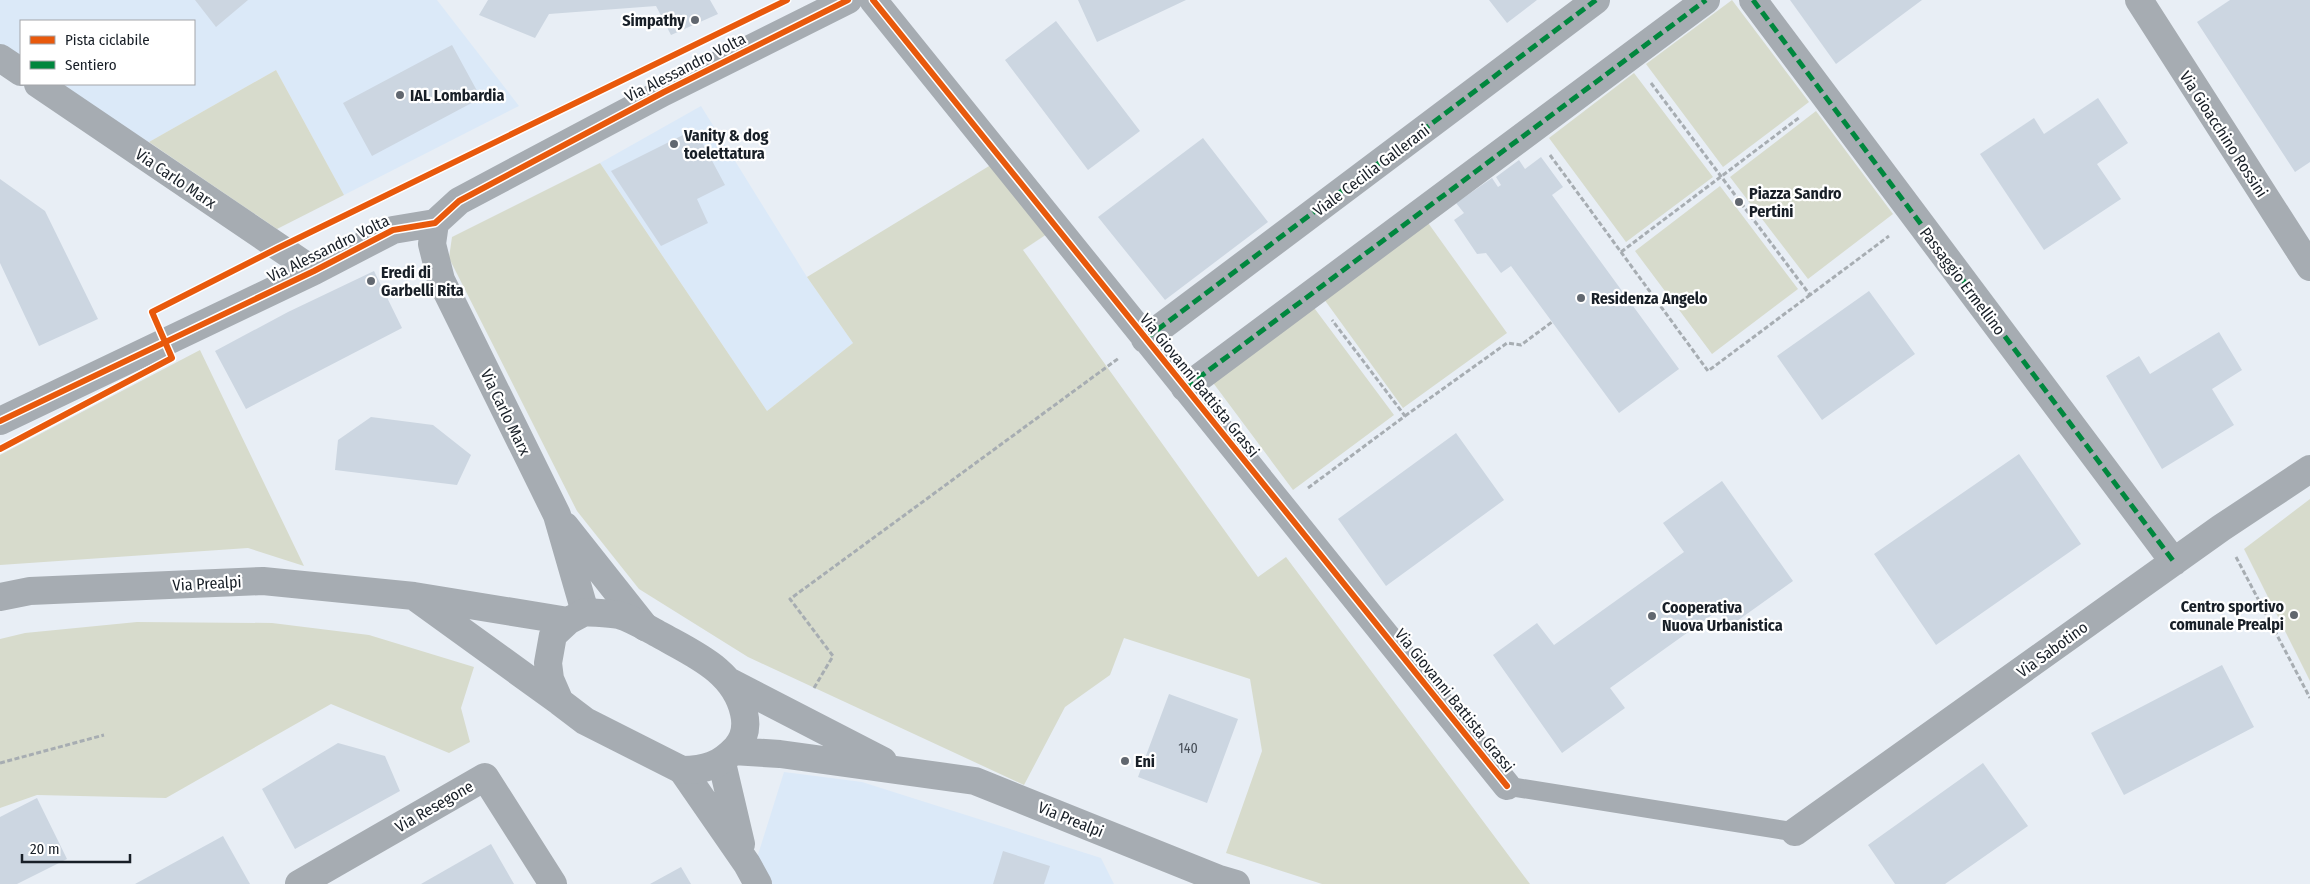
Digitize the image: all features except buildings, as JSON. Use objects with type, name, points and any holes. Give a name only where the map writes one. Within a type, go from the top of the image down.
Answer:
[{"type":"street","name":"Via Alessandro Volta","points":[[0,421],[314,271],[393,230],[435,223],[459,201],[664,92],[848,0]]},
{"type":"street","name":"Via Giovanni Battista Grassi","points":[[873,0],[1507,786]]},
{"type":"street","name":"Viale Cecilia Gallerani","points":[[1145,339],[1596,0]]},
{"type":"street","points":[[1185,388],[1706,0]]},
{"type":"street","name":"Passaggio Ermellino","points":[[1753,0],[2174,562]]},
{"type":"street","name":"Via Gioacchino Rossini","points":[[2138,0],[2310,267]]},
{"type":"street","points":[[0,58],[20,71]]},
{"type":"street","name":"Via Carlo Marx","points":[[39,85],[314,271]]},
{"type":"street","name":"Via Carlo Marx","points":[[435,223],[432,244],[441,280],[557,516],[645,626]]},
{"type":"street","name":"Via Sabotino","points":[[1795,832],[2221,528],[2310,469]]},
{"type":"street","name":"Via Carlo Marx","points":[[557,516],[576,616]]},
{"type":"street","name":"Via Prealpi","points":[[0,598],[30,591],[263,581],[414,596],[576,616],[619,615],[645,626],[704,659],[730,682],[902,771]]},
{"type":"street","points":[[414,596],[585,721],[682,770],[696,770],[727,757],[743,740],[746,722],[742,702],[730,682]]},
{"type":"street","points":[[560,702],[550,679],[548,663],[553,635],[576,616]]},
{"type":"street","name":"Via Prealpi","points":[[727,757],[780,754],[975,781],[1219,879],[1236,884]]},
{"type":"street","points":[[727,757],[752,874]]},
{"type":"street","points":[[682,770],[752,874]]},
{"type":"street","name":"Via Resegone","points":[[298,884],[485,777],[553,884]]},
{"type":"lane","points":[[1507,786],[1795,832]]},
{"type":"path","points":[[1631,56],[1810,295]]},
{"type":"path","points":[[1621,252],[1826,97]]},
{"type":"path","points":[[1532,130],[1708,371],[1915,216]]},
{"type":"path","points":[[1312,294],[1405,416]]},
{"type":"path","points":[[1282,508],[1507,343],[1521,345],[1552,322]]},
{"type":"path","points":[[815,688],[833,656],[790,599],[1145,339]]},
{"type":"path","points":[[2221,528],[2310,698]]},
{"type":"path","points":[[0,763],[104,735]]},
{"type":"shaded area","name":"IAL Lombardia","points":[[0,0],[437,0],[519,106],[344,195],[276,70],[149,142],[57,85],[195,85],[195,20],[20,20],[20,62],[0,50]]},
{"type":"shaded area","points":[[1732,0],[1809,102],[1723,167],[1646,64]]},
{"type":"shaded area","points":[[276,70],[344,195],[277,229],[149,142]]},
{"type":"shaded area","points":[[1634,73],[1713,177],[1626,242],[1549,138]]},
{"type":"shaded area","points":[[701,106],[807,277],[853,343],[767,411],[600,163]]},
{"type":"shaded area","points":[[1816,111],[1893,214],[1808,279],[1730,177]]},
{"type":"shaded area","points":[[600,163],[767,411],[853,343],[807,277],[994,163],[1047,234],[1023,250],[1258,577],[1286,557],[1530,884],[1322,884],[1226,853],[1262,751],[1250,679],[1124,638],[1110,675],[1065,707],[1024,785],[748,657],[639,589],[577,511],[449,258],[452,237]]},
{"type":"shaded area","points":[[1720,186],[1798,289],[1712,354],[1635,251]]},
{"type":"shaded area","points":[[1426,220],[1507,333],[1403,408],[1321,295]]},
{"type":"shaded area","points":[[1312,305],[1394,415],[1293,490],[1211,380]]},
{"type":"shaded area","points":[[200,350],[304,566],[248,548],[0,565],[0,455]]},
{"type":"shaded area","name":"Centro sportivo comunale Prealpi","points":[[2310,499],[2310,681],[2244,549]]},
{"type":"shaded area","points":[[137,622],[272,623],[369,635],[474,667],[461,708],[470,742],[449,753],[331,704],[166,798],[37,795],[0,808],[0,639],[25,633]]},
{"type":"shaded area","points":[[784,772],[862,782],[1101,858],[1114,884],[769,884],[756,861]]},
{"type":"marked path","points":[[1145,339],[1596,0]]},
{"type":"marked path","points":[[1185,388],[1706,0]]},
{"type":"marked path","points":[[1753,0],[2174,562]]},
{"type":"cycle path","points":[[0,449],[172,358],[152,312],[278,248],[787,0]]},
{"type":"cycle path","points":[[0,421],[314,271],[393,230],[435,223],[459,201],[664,92],[848,0]]},
{"type":"cycle path","points":[[873,0],[1507,786]]},
{"type":"place","name":"Simpathy","points":[[695,20]]},
{"type":"place","name":"IAL Lombardia","points":[[400,95]]},
{"type":"place","name":"Vanity & dog toelettatura","points":[[674,144]]},
{"type":"place","name":"Piazza Sandro Pertini","points":[[1739,202]]},
{"type":"place","name":"Eredi di Garbelli Rita","points":[[371,281]]},
{"type":"place","name":"Residenza Angelo","points":[[1581,298]]},
{"type":"place","name":"Centro sportivo comunale Prealpi","points":[[2294,615]]},
{"type":"place","name":"Cooperativa Nuova Urbanistica","points":[[1652,616]]},
{"type":"place","name":"Eni","points":[[1125,761]]}]
